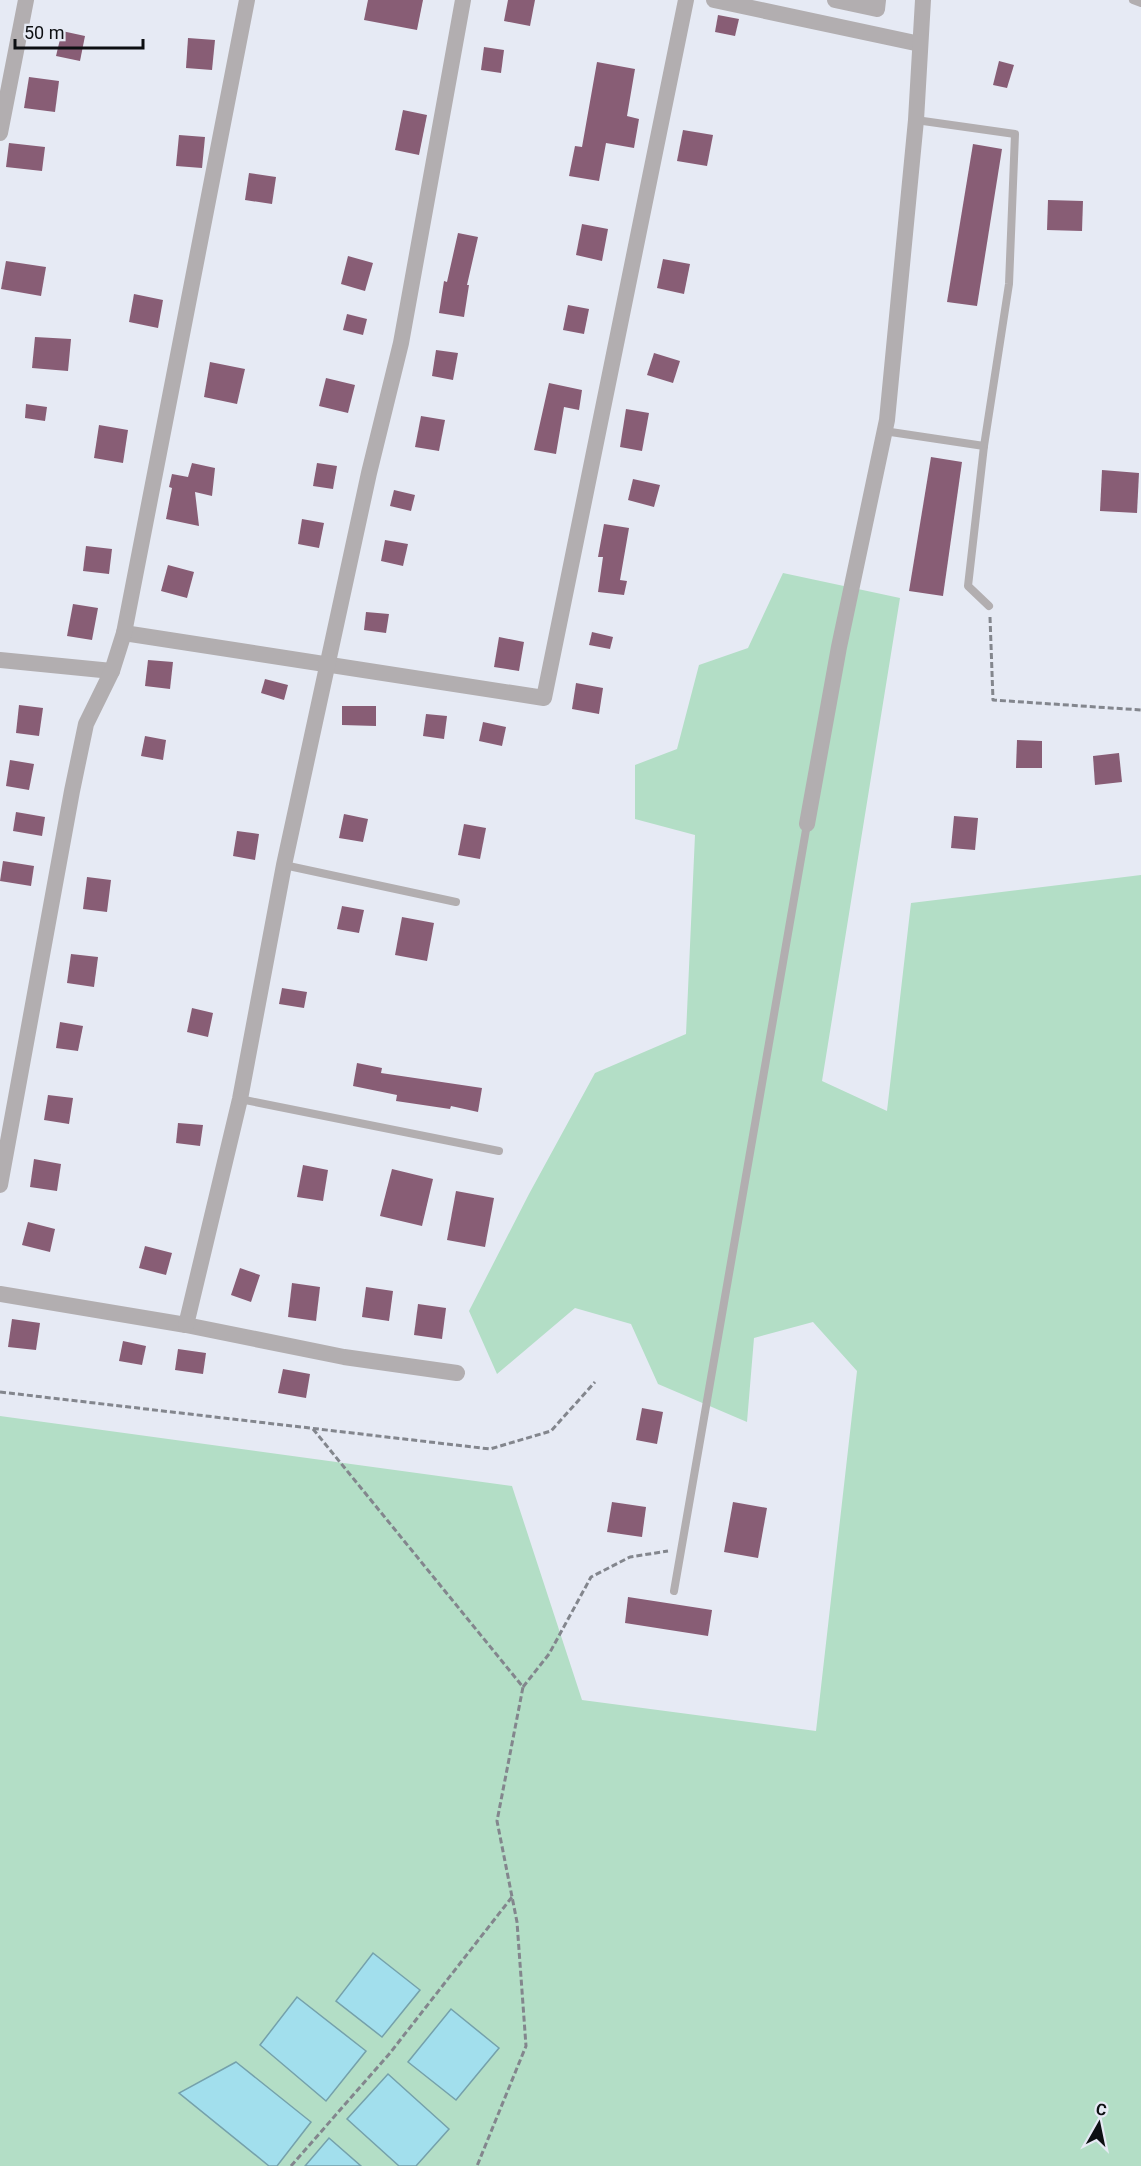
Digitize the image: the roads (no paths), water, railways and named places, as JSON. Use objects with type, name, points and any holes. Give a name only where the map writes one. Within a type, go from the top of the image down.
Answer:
[{"type":"street","points":[[0,133],[26,0]]},
{"type":"street","points":[[0,1185],[72,791],[86,724],[112,671],[124,633],[247,0]]},
{"type":"street","points":[[186,1325],[240,1099],[284,865],[369,473],[401,343],[463,0]]},
{"type":"street","points":[[124,633],[544,698],[686,0]]},
{"type":"street","points":[[714,0],[920,44]]},
{"type":"street","points":[[835,0],[877,9],[878,0]]},
{"type":"street","points":[[807,824],[839,647],[885,431],[916,120],[923,0]]},
{"type":"street","points":[[0,660],[112,671]]},
{"type":"street","points":[[0,1294],[186,1325],[344,1357],[457,1373]]},
{"type":"lane","points":[[1134,0],[1141,3]]},
{"type":"lane","points":[[916,120],[1015,135],[1010,284],[984,446],[968,586],[989,606]]},
{"type":"lane","points":[[885,431],[984,446]]},
{"type":"lane","points":[[674,1591],[807,824]]},
{"type":"lane","points":[[284,865],[456,902]]},
{"type":"lane","points":[[240,1099],[499,1151]]},
{"type":"water","points":[[373,1953],[420,1990],[382,2037],[336,2001]]},
{"type":"water","points":[[297,1997],[366,2051],[326,2101],[260,2045]]},
{"type":"water","points":[[451,2009],[499,2048],[456,2100],[408,2062]]},
{"type":"water","points":[[236,2062],[311,2122],[277,2166],[269,2166],[179,2093]]},
{"type":"water","points":[[388,2074],[449,2129],[416,2166],[399,2166],[347,2119]]},
{"type":"water","points":[[329,2138],[361,2166],[305,2166]]}]
